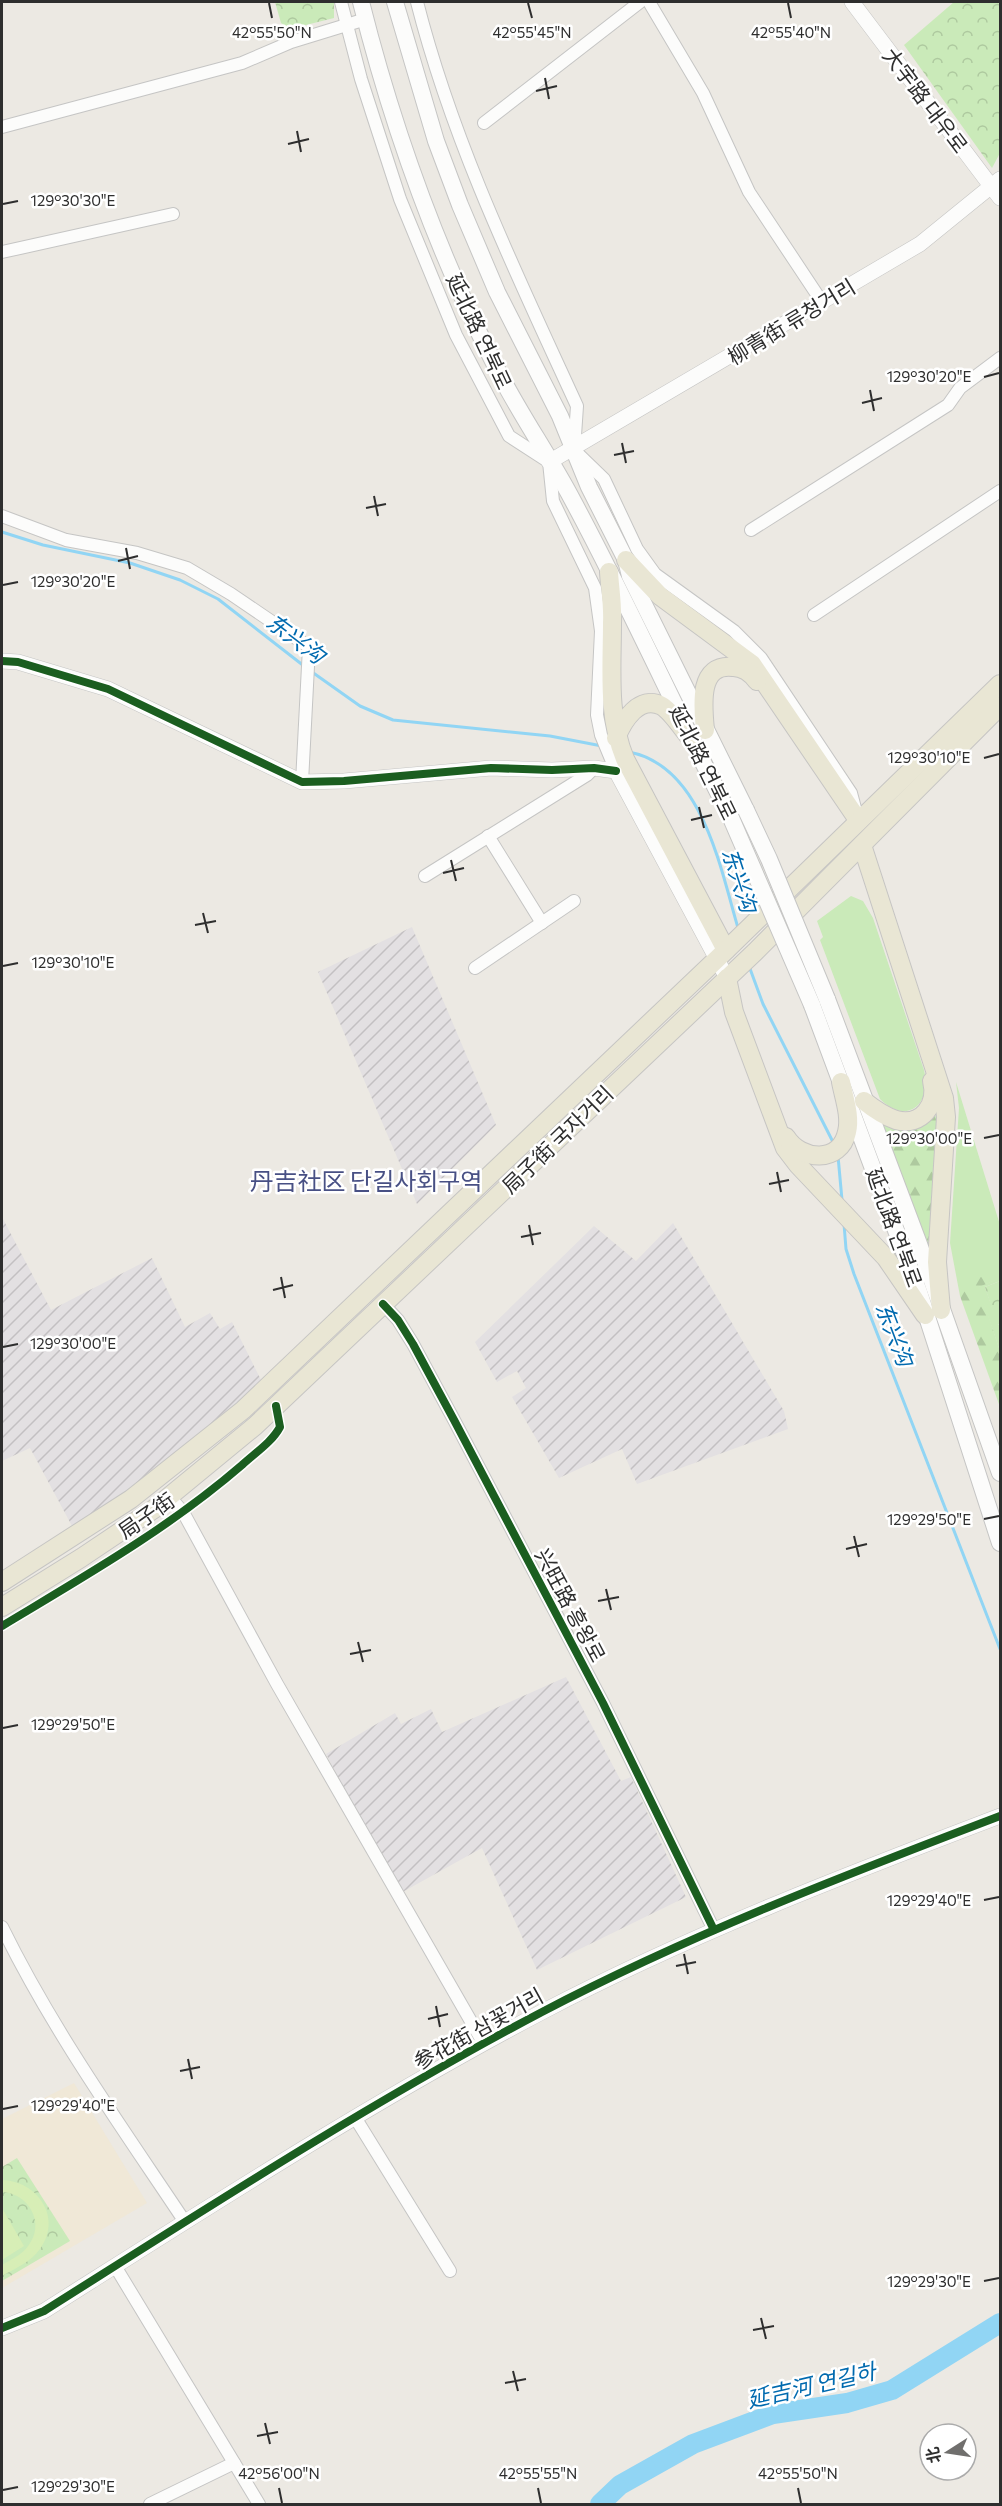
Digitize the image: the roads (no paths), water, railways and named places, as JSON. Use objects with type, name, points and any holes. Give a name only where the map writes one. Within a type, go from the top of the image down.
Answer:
[{"type":"main road","name":"延北路 연북로","points":[[362,2],[384,88],[435,232],[497,369],[572,499],[739,814],[864,1101],[919,1244],[933,1312],[1000,1543]]},
{"type":"main road","name":"延北路 연북로","points":[[395,2],[436,141],[460,205],[497,292],[626,560],[630,576],[698,735]]},
{"type":"main road","points":[[626,560],[660,596],[752,664],[856,822]]},
{"type":"main road","points":[[609,572],[612,620],[612,711],[609,736],[616,762],[725,952]]},
{"type":"main road","points":[[698,735],[705,684],[714,671],[729,666],[746,670],[755,678],[856,822]]},
{"type":"main road","name":"局子街 국자거리","points":[[2,1582],[131,1499],[243,1410],[725,952],[1000,684]]},
{"type":"main road","points":[[609,736],[629,714],[645,704],[663,707],[698,735]]},
{"type":"main road","name":"局子街 국자거리","points":[[2,1606],[81,1558],[170,1496],[255,1426],[755,952],[1000,706]]},
{"type":"main road","points":[[860,846],[935,1092],[927,1112],[909,1121],[892,1118],[864,1101]]},
{"type":"main road","points":[[860,846],[944,1098],[946,1117],[933,1312]]},
{"type":"main road","points":[[731,974],[734,1012],[785,1148],[798,1166],[894,1267],[933,1312]]},
{"type":"main road","points":[[731,974],[787,1139],[797,1150],[811,1156],[833,1151],[847,1136],[848,1116],[841,1082]]},
{"type":"main road","name":"延北路 연북로","points":[[819,1002],[841,1082],[919,1292],[933,1312],[1000,1473]]},
{"type":"street","points":[[341,2],[346,25],[400,199],[456,335],[509,436],[549,462],[553,501],[595,588],[601,631],[597,715],[609,736]]},
{"type":"street","points":[[417,2],[443,95],[467,160],[577,406],[574,450],[604,479],[637,549],[655,574],[734,631],[762,658],[851,794],[856,822]]},
{"type":"street","points":[[484,123],[640,2]]},
{"type":"street","points":[[649,2],[703,93],[749,192],[822,302]]},
{"type":"street","name":"大宇路 대우로","points":[[852,2],[998,188]]},
{"type":"street","points":[[2,127],[242,63],[291,42],[366,19]]},
{"type":"street","name":"柳青街 류청거리","points":[[549,462],[574,450],[920,244],[998,188]]},
{"type":"street","points":[[2,252],[173,214]]},
{"type":"street","points":[[751,530],[948,405],[960,387],[1000,358]]},
{"type":"street","points":[[814,615],[1000,491]]},
{"type":"street","points":[[2,516],[66,540],[137,553],[187,568],[231,594],[309,648],[302,782]]},
{"type":"street","points":[[2,661],[39,667],[108,689],[302,782],[491,768],[552,770],[594,768],[616,762]]},
{"type":"street","points":[[425,876],[587,775],[594,768]]},
{"type":"street","points":[[488,836],[542,923]]},
{"type":"street","points":[[475,968],[574,901]]},
{"type":"street","points":[[725,952],[731,974]]},
{"type":"street","name":"兴旺路 흥왕로","points":[[383,1304],[398,1320],[413,1344],[603,1703],[714,1930]]},
{"type":"street","points":[[170,1496],[183,1512],[277,1684],[484,2044]]},
{"type":"street","name":"参花街 삼꽃거리","points":[[2,2328],[44,2311],[185,2222],[356,2119],[484,2044],[606,1980],[811,1888],[1000,1816]]},
{"type":"street","points":[[2,1928],[21,1966],[74,2056],[185,2222]]},
{"type":"street","points":[[356,2119],[450,2271]]},
{"type":"street","points":[[116,2266],[259,2505]]},
{"type":"street","points":[[150,2505],[234,2463]]},
{"type":"waterway","name":"东兴沟","points":[[2,532],[43,545],[130,563],[180,580],[218,599],[304,666]]},
{"type":"waterway","name":"东兴沟","points":[[312,672],[360,706],[393,720],[550,736],[602,746]]},
{"type":"waterway","name":"东兴沟","points":[[629,752],[654,761],[674,777],[691,798],[715,849],[738,928]]},
{"type":"waterway","name":"东兴沟","points":[[749,966],[763,1004],[834,1144]]},
{"type":"waterway","name":"东兴沟","points":[[838,1156],[842,1200]]},
{"type":"waterway","name":"东兴沟","points":[[844,1224],[846,1249],[854,1274],[1000,1649]]},
{"type":"waterway","name":"延吉河 연길하","points":[[600,2504],[620,2485],[693,2444],[773,2414],[847,2403],[892,2390],[1000,2323]]},
{"type":"district","name":"丹吉社区 단길사회구역","points":[[366,1180]]}]
